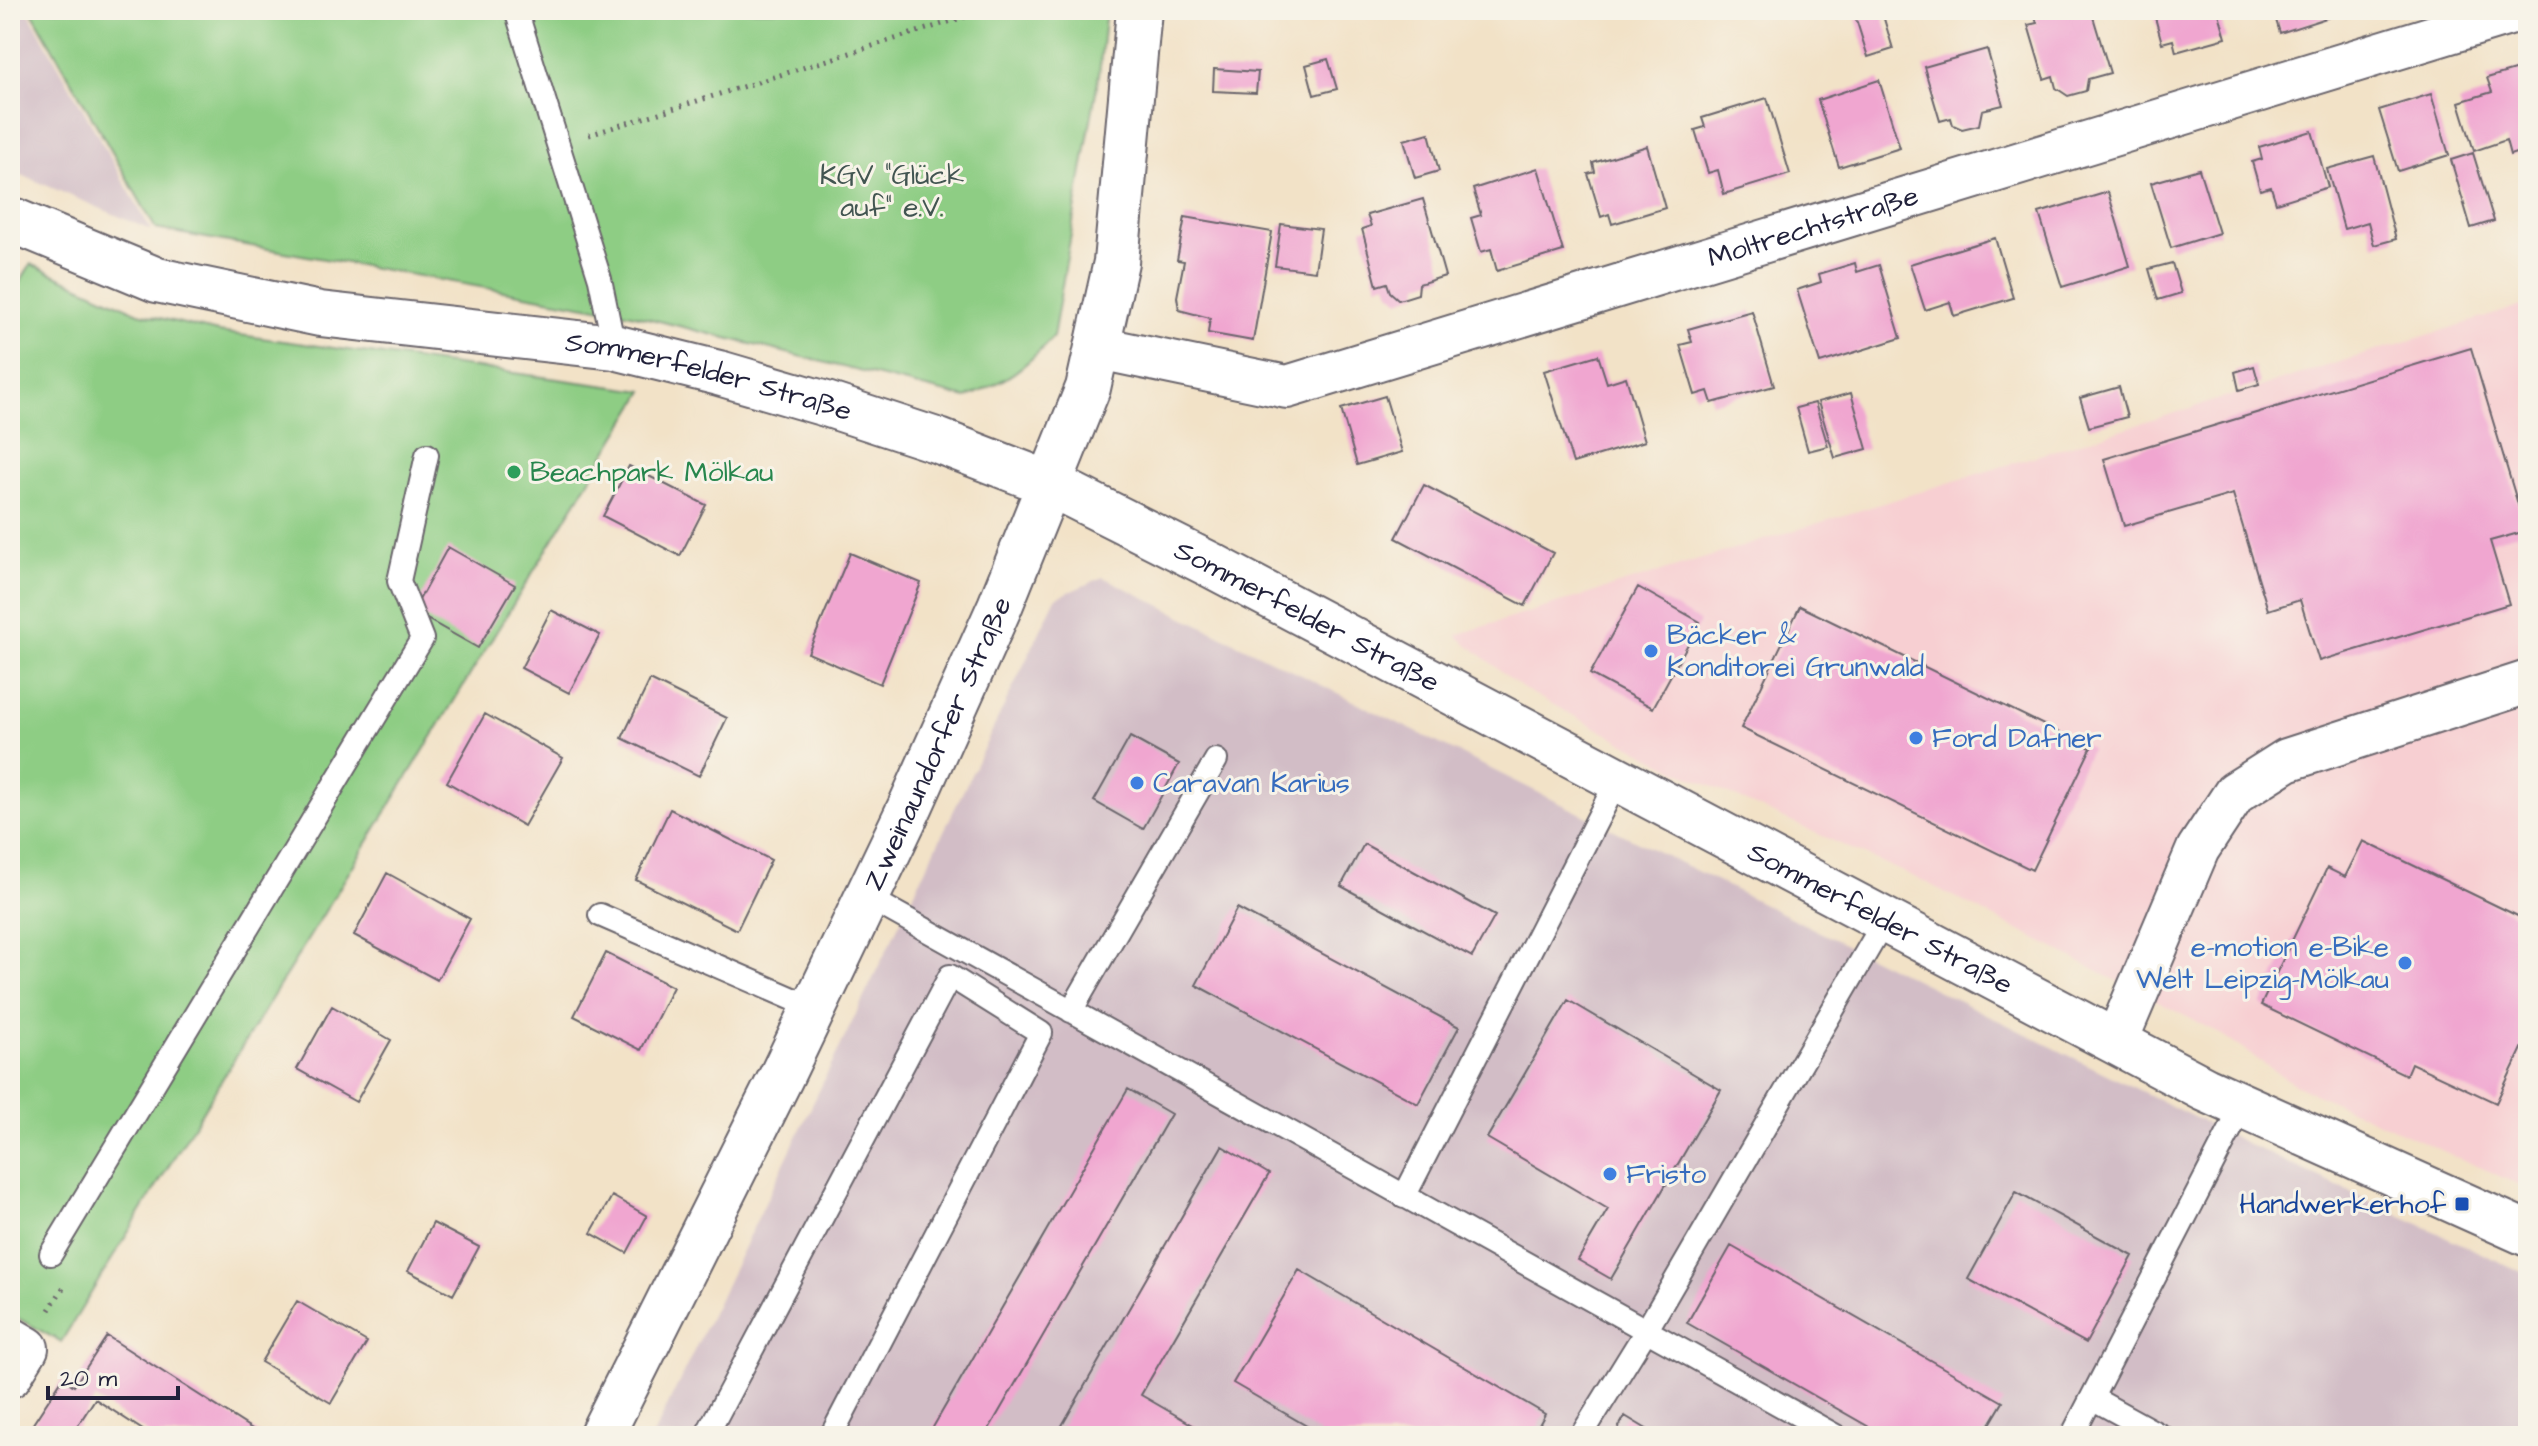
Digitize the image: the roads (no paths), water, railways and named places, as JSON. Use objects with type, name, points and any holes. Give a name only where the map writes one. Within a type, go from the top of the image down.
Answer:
[{"type":"main road","name":"Zweinaundorfer Straße","points":[[601,1436],[867,897],[983,645],[1088,388],[1116,262],[1139,10]]},
{"type":"main road","name":"Sommerfelder Straße","points":[[10,219],[157,280],[320,314],[614,347],[719,373],[939,441],[1050,484],[1213,566],[2205,1089],[2528,1234]]},
{"type":"street","name":"Moltrechtstraße","points":[[1099,348],[1287,387],[2522,10]]},
{"type":"street","points":[[2116,1042],[2198,849],[2235,793],[2287,760],[2528,682]]},
{"type":"lane","points":[[516,10],[600,279],[614,347]]},
{"type":"lane","points":[[51,1254],[422,639],[399,581],[427,455]]},
{"type":"lane","points":[[1071,1011],[1216,760]]},
{"type":"lane","points":[[1404,1197],[1617,781]]},
{"type":"lane","points":[[867,897],[1836,1436]]},
{"type":"lane","points":[[600,915],[814,1008]]},
{"type":"lane","points":[[1581,1436],[1646,1331],[1885,920]]},
{"type":"lane","points":[[706,1436],[950,976],[1041,1033],[831,1436]]},
{"type":"lane","points":[[2072,1436],[2243,1105]]},
{"type":"lane","points":[[2092,1398],[2161,1436]]},
{"type":"place","name":"Beachpark Mölkau","points":[[514,472]]},
{"type":"place","name":"Bäcker & Konditorei Grunwald","points":[[1651,651]]},
{"type":"place","name":"Ford Dafner","points":[[1916,738]]},
{"type":"place","name":"Caravan Karius","points":[[1137,783]]},
{"type":"place","name":"e-motion e-Bike Welt Leipzig-Mölkau","points":[[2405,963]]},
{"type":"place","name":"Fristo","points":[[1610,1174]]},
{"type":"place","name":"Handwerkerhof","points":[[2462,1204]]},
{"type":"park label","name":"KGV \"Glück auf\" e.V.","points":[[892,191]]}]
